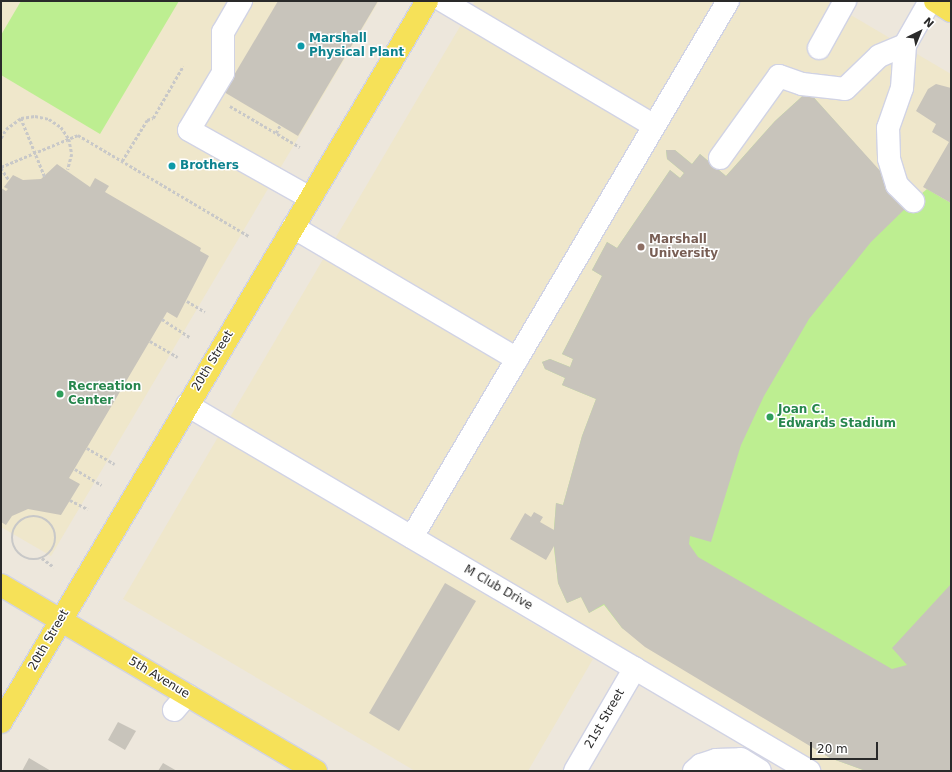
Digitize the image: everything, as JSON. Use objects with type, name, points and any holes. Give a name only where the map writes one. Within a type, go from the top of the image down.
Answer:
[{"type":"main road","name":"20th Street","points":[[1,722],[427,1]]},
{"type":"main road","points":[[935,1],[951,11]]},
{"type":"main road","name":"5th Avenue","points":[[1,585],[61,620],[180,702],[316,771]]},
{"type":"street","points":[[241,1],[223,32],[223,73],[189,130],[310,198]]},
{"type":"street","points":[[443,1],[654,126]]},
{"type":"street","points":[[412,537],[728,1]]},
{"type":"street","points":[[819,48],[845,1]]},
{"type":"street","points":[[913,201],[897,185],[889,159],[888,128],[902,88],[905,45],[930,1]]},
{"type":"street","points":[[720,158],[780,76],[802,84],[845,89],[879,56],[905,45]]},
{"type":"street","points":[[294,227],[517,359]]},
{"type":"street","name":"M Club Drive","points":[[187,405],[809,771]]},
{"type":"street","name":"21st Street","points":[[575,771],[635,668]]},
{"type":"street","points":[[694,771],[724,766],[741,759],[760,771]]},
{"type":"path","points":[[122,161],[147,120],[153,118],[183,66]]},
{"type":"path","points":[[226,104],[300,148]]},
{"type":"path","points":[[1,138],[2,133],[21,118],[35,116],[50,119],[62,127],[69,139],[72,154],[68,169]]},
{"type":"path","points":[[21,118],[45,177]]},
{"type":"path","points":[[276,133],[280,126]]},
{"type":"path","points":[[9,180],[1,168],[78,135],[249,236]]},
{"type":"path","points":[[187,301],[205,312]]},
{"type":"path","points":[[162,319],[190,337]]},
{"type":"path","points":[[150,341],[178,357]]},
{"type":"path","points":[[87,448],[115,464]]},
{"type":"path","points":[[75,469],[102,485]]},
{"type":"path","points":[[70,500],[88,509]]},
{"type":"path","points":[[42,558],[54,546],[54,529],[42,518],[25,518],[14,529],[14,546],[26,558],[42,558],[54,567]]},
{"type":"shaded area","points":[[1,1],[379,1],[51,556],[1,527]]},
{"type":"shaded area","name":"Marshall University","points":[[475,1],[827,1],[951,74],[951,771],[825,771],[229,419]]},
{"type":"shaded area","points":[[218,437],[593,659],[528,771],[415,771],[123,599]]},
{"type":"green space","points":[[21,1],[179,1],[100,134],[1,75],[1,35]]},
{"type":"green space","name":"Joan C. Edwards Stadium","points":[[808,91],[909,204],[927,189],[951,203],[951,771],[866,771],[830,758],[622,628],[604,605],[589,613],[581,597],[567,603],[558,583],[553,540],[556,503],[563,505],[582,436],[596,399],[562,385],[565,378],[545,369],[542,362],[550,359],[570,367],[573,359],[562,354],[602,276],[592,270],[607,242],[617,248],[670,170],[680,178],[684,173],[667,159],[666,150],[675,150],[692,164],[700,154],[726,176],[775,121]]},
{"type":"building","name":"Marshall Physical Plant","points":[[278,1],[378,1],[298,136],[224,92]]},
{"type":"building","points":[[936,84],[951,88],[951,203],[923,187],[949,142],[932,132],[936,124],[916,111],[928,89]]},
{"type":"building","name":"Joan C. Edwards Stadium","points":[[808,91],[910,204],[871,242],[809,319],[764,396],[741,445],[711,542],[690,536],[689,544],[698,557],[892,669],[907,665],[892,648],[951,584],[951,771],[866,771],[830,758],[645,647],[622,628],[604,604],[589,613],[581,597],[567,603],[558,583],[554,546],[546,560],[510,539],[525,513],[531,517],[534,512],[543,517],[540,522],[554,530],[556,503],[563,505],[582,436],[596,399],[562,385],[565,378],[545,369],[542,362],[550,359],[570,367],[573,359],[562,354],[602,276],[592,270],[607,242],[617,248],[670,170],[680,178],[684,173],[667,159],[666,150],[675,150],[692,164],[700,154],[726,176],[775,121]]},
{"type":"building","name":"Recreation Center","points":[[57,164],[90,187],[95,178],[109,186],[105,192],[201,248],[200,251],[209,256],[177,318],[167,312],[69,478],[80,484],[61,515],[28,509],[12,516],[6,525],[1,522],[1,188],[6,191],[8,189],[4,187],[13,175],[23,180],[41,179]]},
{"type":"building","points":[[445,583],[476,601],[399,731],[369,713]]},
{"type":"building","points":[[118,722],[136,731],[125,750],[108,740]]},
{"type":"building","points":[[29,758],[51,771],[22,771]]},
{"type":"building","points":[[163,763],[177,771],[158,771]]},
{"type":"place","name":"Marshall Physical Plant","points":[[301,46]]},
{"type":"place","name":"Brothers","points":[[172,166]]},
{"type":"place","name":"Marshall University","points":[[641,247]]},
{"type":"place","name":"Recreation Center","points":[[60,394]]},
{"type":"place","name":"Joan C. Edwards Stadium","points":[[770,417]]}]
